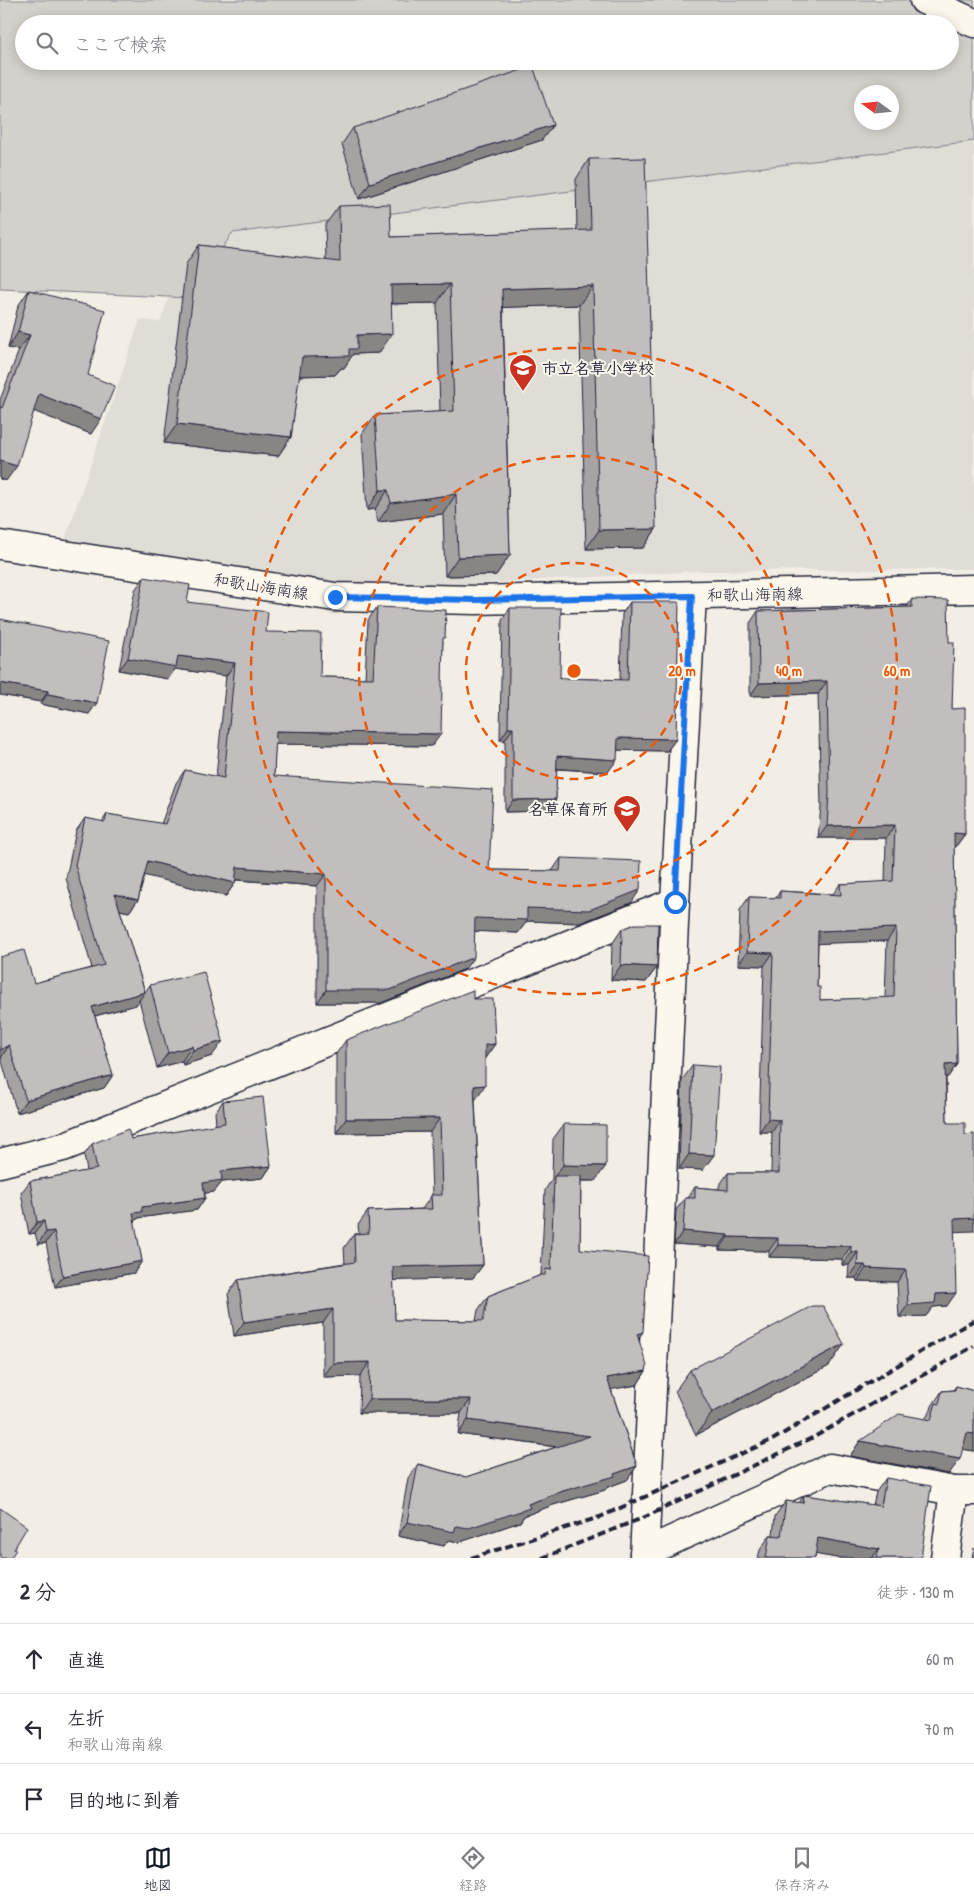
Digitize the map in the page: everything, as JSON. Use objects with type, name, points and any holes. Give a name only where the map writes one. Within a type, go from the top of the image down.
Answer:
[{"type":"street","points":[[924,0],[957,15]]},
{"type":"street","points":[[959,16],[974,23]]},
{"type":"street","name":"和歌山海南線","points":[[0,545],[335,597],[476,600],[974,588]]},
{"type":"street","points":[[974,588],[974,599]]},
{"type":"street","points":[[692,596],[675,902],[644,1555],[830,1468],[964,1491],[945,1558]]},
{"type":"street","points":[[0,1163],[63,1147],[675,902]]},
{"type":"shaded area","points":[[0,0],[974,0],[974,141],[232,233],[190,298],[0,289]]},
{"type":"shaded area","points":[[899,112],[974,142],[974,569],[701,571],[411,587],[301,581],[65,540],[140,320],[160,322],[185,251],[343,186],[854,123],[854,130],[899,130]]},
{"type":"building","points":[[521,70],[534,70],[553,125],[370,183],[353,128]]},
{"type":"building","points":[[645,158],[656,529],[599,530],[593,286],[502,289],[510,555],[458,557],[456,494],[391,503],[388,490],[380,490],[375,415],[454,411],[450,284],[391,285],[392,334],[357,335],[357,349],[349,349],[349,356],[302,357],[291,437],[177,424],[199,245],[340,262],[339,206],[390,204],[391,237],[591,230],[589,159]]},
{"type":"building","points":[[29,290],[105,310],[88,375],[115,386],[101,419],[39,394],[17,466],[0,461],[0,407],[2,408],[30,335],[18,332]]},
{"type":"building","points":[[144,577],[190,585],[187,602],[268,612],[266,632],[321,633],[320,677],[373,678],[377,607],[446,610],[445,638],[443,638],[441,734],[276,731],[274,776],[493,790],[489,870],[560,871],[561,858],[641,861],[640,890],[589,910],[527,908],[527,920],[475,918],[474,957],[390,990],[326,990],[326,874],[237,867],[235,883],[148,861],[138,900],[115,894],[145,992],[92,1007],[113,1075],[26,1100],[9,1045],[0,1050],[0,957],[24,950],[34,983],[104,965],[75,865],[85,818],[105,822],[107,814],[165,824],[185,770],[224,778],[235,663],[178,656],[176,667],[128,658]]},
{"type":"building","points":[[912,599],[948,600],[949,642],[954,642],[952,709],[965,708],[965,834],[954,833],[957,1064],[945,1065],[947,1123],[965,1123],[965,1135],[974,1134],[974,1218],[954,1219],[956,1293],[936,1294],[935,1303],[908,1305],[906,1270],[866,1268],[865,1265],[857,1265],[858,1252],[851,1252],[851,1246],[778,1245],[778,1238],[728,1237],[728,1235],[683,1231],[685,1198],[695,1198],[695,1187],[728,1190],[728,1173],[779,1173],[780,1120],[768,1119],[773,953],[747,952],[749,897],[780,898],[780,891],[841,895],[840,884],[893,881],[895,825],[827,826],[829,793],[827,681],[759,683],[758,611],[912,607]],"holes":[[[896,928],[894,997],[820,1000],[820,987],[817,987],[818,931]]]},
{"type":"building","points":[[630,602],[679,602],[676,739],[618,738],[617,760],[557,756],[556,799],[513,800],[513,728],[508,728],[510,608],[561,608],[560,678],[628,680]]},
{"type":"building","points":[[0,619],[109,641],[97,703],[48,694],[48,691],[0,683]]},
{"type":"building","points":[[635,924],[658,924],[657,967],[621,965],[622,929]]},
{"type":"building","points":[[204,972],[223,1041],[193,1050],[192,1046],[168,1053],[150,985]]},
{"type":"building","points":[[473,990],[473,999],[493,999],[495,1044],[485,1045],[485,1085],[474,1086],[483,1265],[393,1267],[395,1320],[483,1321],[488,1296],[545,1275],[546,1269],[551,1270],[554,1176],[581,1176],[580,1249],[648,1256],[643,1332],[637,1334],[647,1366],[646,1371],[607,1378],[637,1466],[614,1474],[615,1476],[563,1491],[528,1504],[530,1508],[469,1528],[456,1526],[454,1532],[407,1522],[418,1464],[466,1477],[590,1436],[468,1420],[471,1399],[369,1399],[370,1362],[333,1363],[333,1309],[244,1322],[238,1280],[355,1262],[354,1234],[369,1233],[368,1211],[432,1209],[431,1195],[442,1195],[440,1118],[346,1119],[346,1040]]},
{"type":"building","points":[[693,1065],[720,1067],[714,1155],[689,1154]]},
{"type":"building","points":[[263,1097],[271,1166],[221,1171],[222,1180],[203,1183],[205,1198],[142,1207],[142,1212],[133,1213],[142,1261],[63,1276],[54,1231],[46,1232],[44,1221],[37,1222],[30,1181],[97,1169],[92,1144],[128,1129],[131,1139],[225,1123],[223,1101]]},
{"type":"building","points":[[564,1124],[606,1125],[606,1166],[563,1165]]},
{"type":"building","points":[[812,1306],[823,1306],[844,1344],[712,1413],[690,1370]]},
{"type":"building","points":[[956,1386],[974,1391],[974,1434],[967,1433],[960,1459],[860,1441],[899,1414],[931,1420],[936,1403],[939,1404],[942,1391],[955,1390]]},
{"type":"building","points":[[886,1478],[931,1486],[921,1558],[877,1558],[879,1549],[818,1538],[815,1558],[766,1558],[770,1535],[781,1536],[786,1501],[803,1503],[804,1495],[881,1506]]},
{"type":"building","points":[[0,1508],[27,1527],[10,1558],[0,1558]]},
{"type":"railway","points":[[471,1558],[600,1517],[774,1439],[974,1320]]},
{"type":"railway","points":[[542,1558],[645,1517],[814,1437],[974,1346]]},
{"type":"place","name":"市立名草小学校","points":[[523,392]]},
{"type":"place","name":"名草保育所","points":[[627,833]]},
{"type":"route","points":[[335,597],[476,600],[692,596],[675,902]]}]
